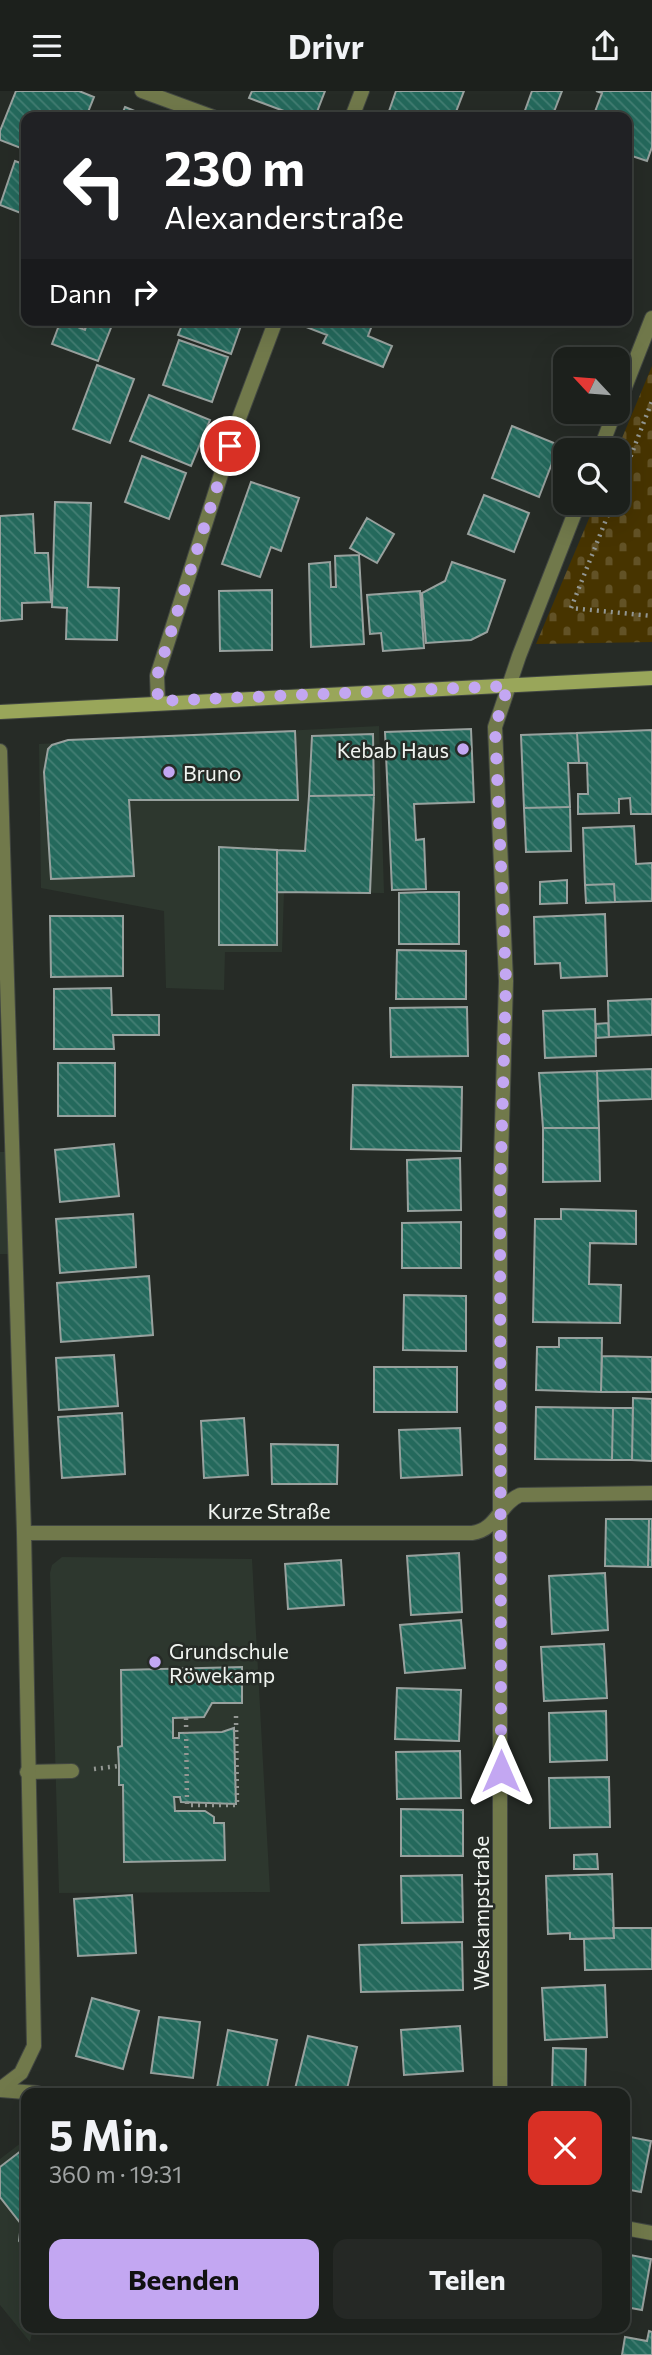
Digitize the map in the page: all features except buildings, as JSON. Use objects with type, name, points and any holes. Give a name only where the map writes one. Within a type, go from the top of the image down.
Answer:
[{"type":"street","points":[[142,91],[199,112]]},
{"type":"street","points":[[354,112],[362,91]]},
{"type":"street","points":[[630,374],[652,318]]},
{"type":"street","points":[[158,701],[157,676],[238,421],[274,326]]},
{"type":"street","name":"Weskampstraße","points":[[500,2088],[500,1196],[506,981],[495,727],[508,686],[574,515]]},
{"type":"street","points":[[0,712],[158,701],[652,678]]},
{"type":"street","points":[[0,751],[3,939],[24,1533],[34,2046],[21,2073],[0,2089]]},
{"type":"street","name":"Kurze Straße","points":[[24,1533],[472,1533],[489,1527],[508,1500],[524,1494],[652,1493]]},
{"type":"street","points":[[27,1772],[72,1771]]},
{"type":"street","points":[[0,2089],[21,2091]]},
{"type":"street","points":[[630,2229],[652,2233]]},
{"type":"path","points":[[630,458],[652,401]]},
{"type":"path","points":[[608,515],[571,608],[652,616]]},
{"type":"path","points":[[186,1718],[187,1805],[237,1805],[236,1716]]},
{"type":"shaded area","points":[[379,726],[384,893],[284,892],[282,952],[225,952],[224,990],[166,988],[164,911],[41,888],[39,744]]},
{"type":"shaded area","points":[[0,1152],[12,1152],[15,1254],[0,1254]]},
{"type":"shaded area","name":"Grundschule Röwekamp","points":[[62,1557],[252,1559],[270,1892],[59,1893],[50,1573],[52,1565]]},
{"type":"shaded area","points":[[21,2143],[21,2331],[0,2305],[0,2159]]},
{"type":"shaded area","points":[[23,2333],[32,2333],[30,2342]]},
{"type":"green space","points":[[652,366],[652,642],[536,644],[591,515],[630,515],[630,438],[622,438]]},
{"type":"place","name":"Kebab Haus","points":[[463,749]]},
{"type":"place","name":"Bruno","points":[[169,772]]},
{"type":"place","name":"Grundschule Röwekamp","points":[[155,1662]]},
{"type":"route","points":[[230,446],[157,676],[158,701],[508,686],[495,727],[506,981],[500,1196],[501,1771]]}]
